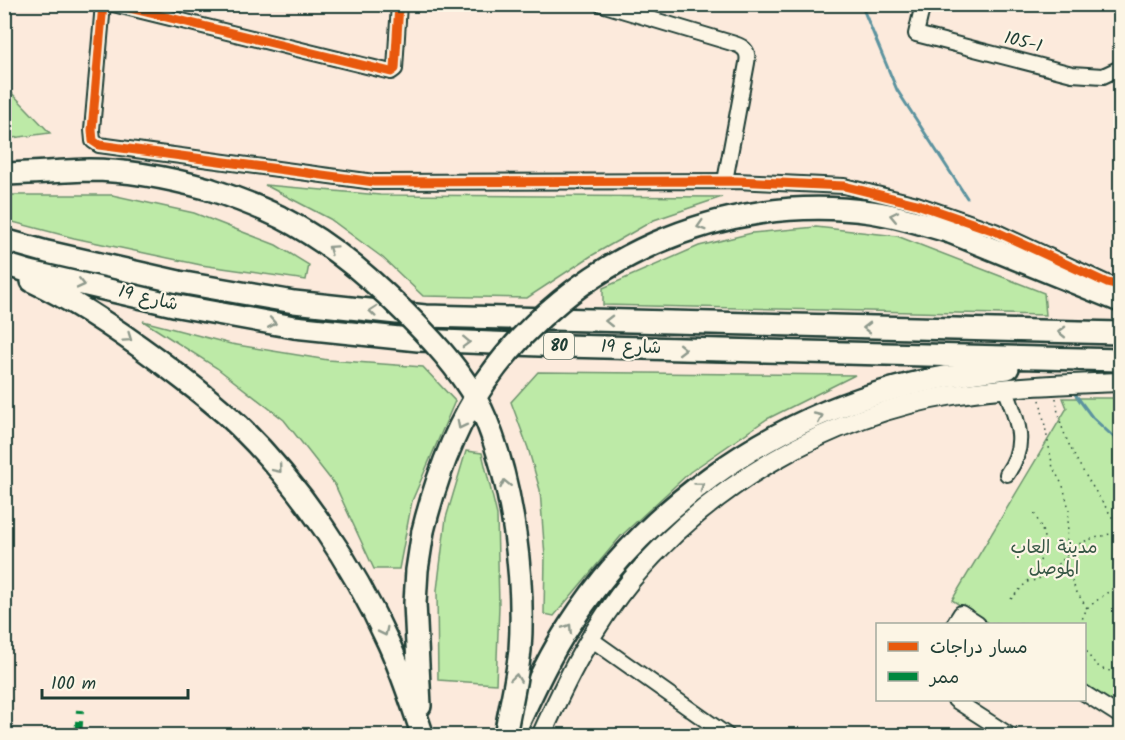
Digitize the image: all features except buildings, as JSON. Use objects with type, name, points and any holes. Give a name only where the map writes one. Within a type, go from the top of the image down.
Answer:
[{"type":"highway","points":[[4,174],[90,170],[126,173],[172,179],[245,202],[280,217],[341,256],[397,304],[454,366],[469,387],[487,421],[499,458],[514,534],[520,611],[519,651],[505,735]]},
{"type":"highway","points":[[422,734],[415,603],[423,531],[432,492],[445,457],[485,383],[526,332],[550,308],[579,286],[640,250],[702,225],[786,211],[844,210],[900,217],[950,232],[1120,301]]},
{"type":"highway","name":"شارع 19","points":[[4,240],[179,282],[294,302],[425,316],[1120,333]]},
{"type":"highway","points":[[4,266],[48,288],[126,336],[201,392],[238,426],[288,481],[334,545],[389,644],[422,734]]},
{"type":"highway","name":"شارع 19","points":[[4,266],[178,306],[294,327],[418,340],[1120,360]]},
{"type":"highway","points":[[512,735],[569,625],[615,566],[640,537],[669,510],[730,464],[766,442],[826,413],[895,388],[969,372],[1094,359]]},
{"type":"main road","points":[[542,735],[573,668],[632,580],[658,550],[686,524],[750,475],[826,433],[868,417],[951,395],[1037,385],[1120,382]]},
{"type":"street","points":[[103,4],[92,130],[93,141],[99,145],[374,182],[725,181],[844,186],[917,204],[995,231],[1107,283],[1120,286]]},
{"type":"street","points":[[113,4],[391,72],[394,69],[399,4]]},
{"type":"street","points":[[602,4],[735,44],[744,49],[748,58],[725,181]]},
{"type":"street","name":"105-1","points":[[923,4],[916,34],[1072,74],[1103,76],[1120,68]]},
{"type":"street","points":[[1005,388],[1015,416],[1020,445],[1017,460],[1007,474]]},
{"type":"street","points":[[955,623],[961,613],[976,623]]},
{"type":"street","points":[[591,639],[728,735]]},
{"type":"street","points":[[1086,694],[1120,716]]},
{"type":"street","points":[[958,701],[1011,735]]},
{"type":"path","points":[[1028,582],[1047,575],[1077,545],[1120,530],[1086,479],[1059,420],[1056,398],[1064,384]]},
{"type":"path","points":[[1037,385],[1053,468],[1063,486],[1069,509],[1066,556],[1073,582],[1087,608]]},
{"type":"path","points":[[1011,599],[1028,582],[1042,554],[1044,538],[1033,511]]},
{"type":"path","points":[[1080,623],[1087,608],[1120,583]]},
{"type":"path","points":[[1086,650],[1097,666],[1108,671],[1120,669]]},
{"type":"green space","points":[[5,86],[50,133],[5,139]]},
{"type":"green space","points":[[265,185],[380,195],[722,197],[654,220],[591,256],[527,298],[423,296],[383,258],[330,219]]},
{"type":"green space","points":[[4,195],[112,195],[194,213],[276,245],[309,265],[306,280],[201,265],[74,238],[5,220]]},
{"type":"green space","points":[[816,227],[897,236],[1044,293],[1046,315],[603,305],[603,288],[699,246],[752,233]]},
{"type":"green space","points":[[143,321],[231,344],[328,360],[423,367],[455,401],[412,501],[399,569],[374,569],[335,485],[284,420],[217,368]]},
{"type":"green space","points":[[538,372],[855,375],[767,419],[690,472],[621,536],[554,616],[544,614],[545,557],[540,490],[511,402]]},
{"type":"green space","name":"مدينة العاب الموصل","points":[[1063,398],[1120,398],[1120,712],[1086,689],[1086,623],[987,623],[952,600],[1067,408]]},
{"type":"green space","points":[[466,451],[482,453],[497,515],[499,606],[496,684],[438,680],[437,590],[446,518]]},
{"type":"waterway","points":[[861,4],[897,90],[967,198]]},
{"type":"waterway","points":[[1075,394],[1092,417],[1120,443]]},
{"type":"marked path","points":[[78,736],[80,710]]},
{"type":"cycle path","points":[[103,4],[92,130],[93,141],[99,145],[374,182],[736,181],[844,186],[917,204],[995,231],[1107,283],[1120,286]]},
{"type":"cycle path","points":[[113,4],[391,72],[395,69],[399,4]]}]
